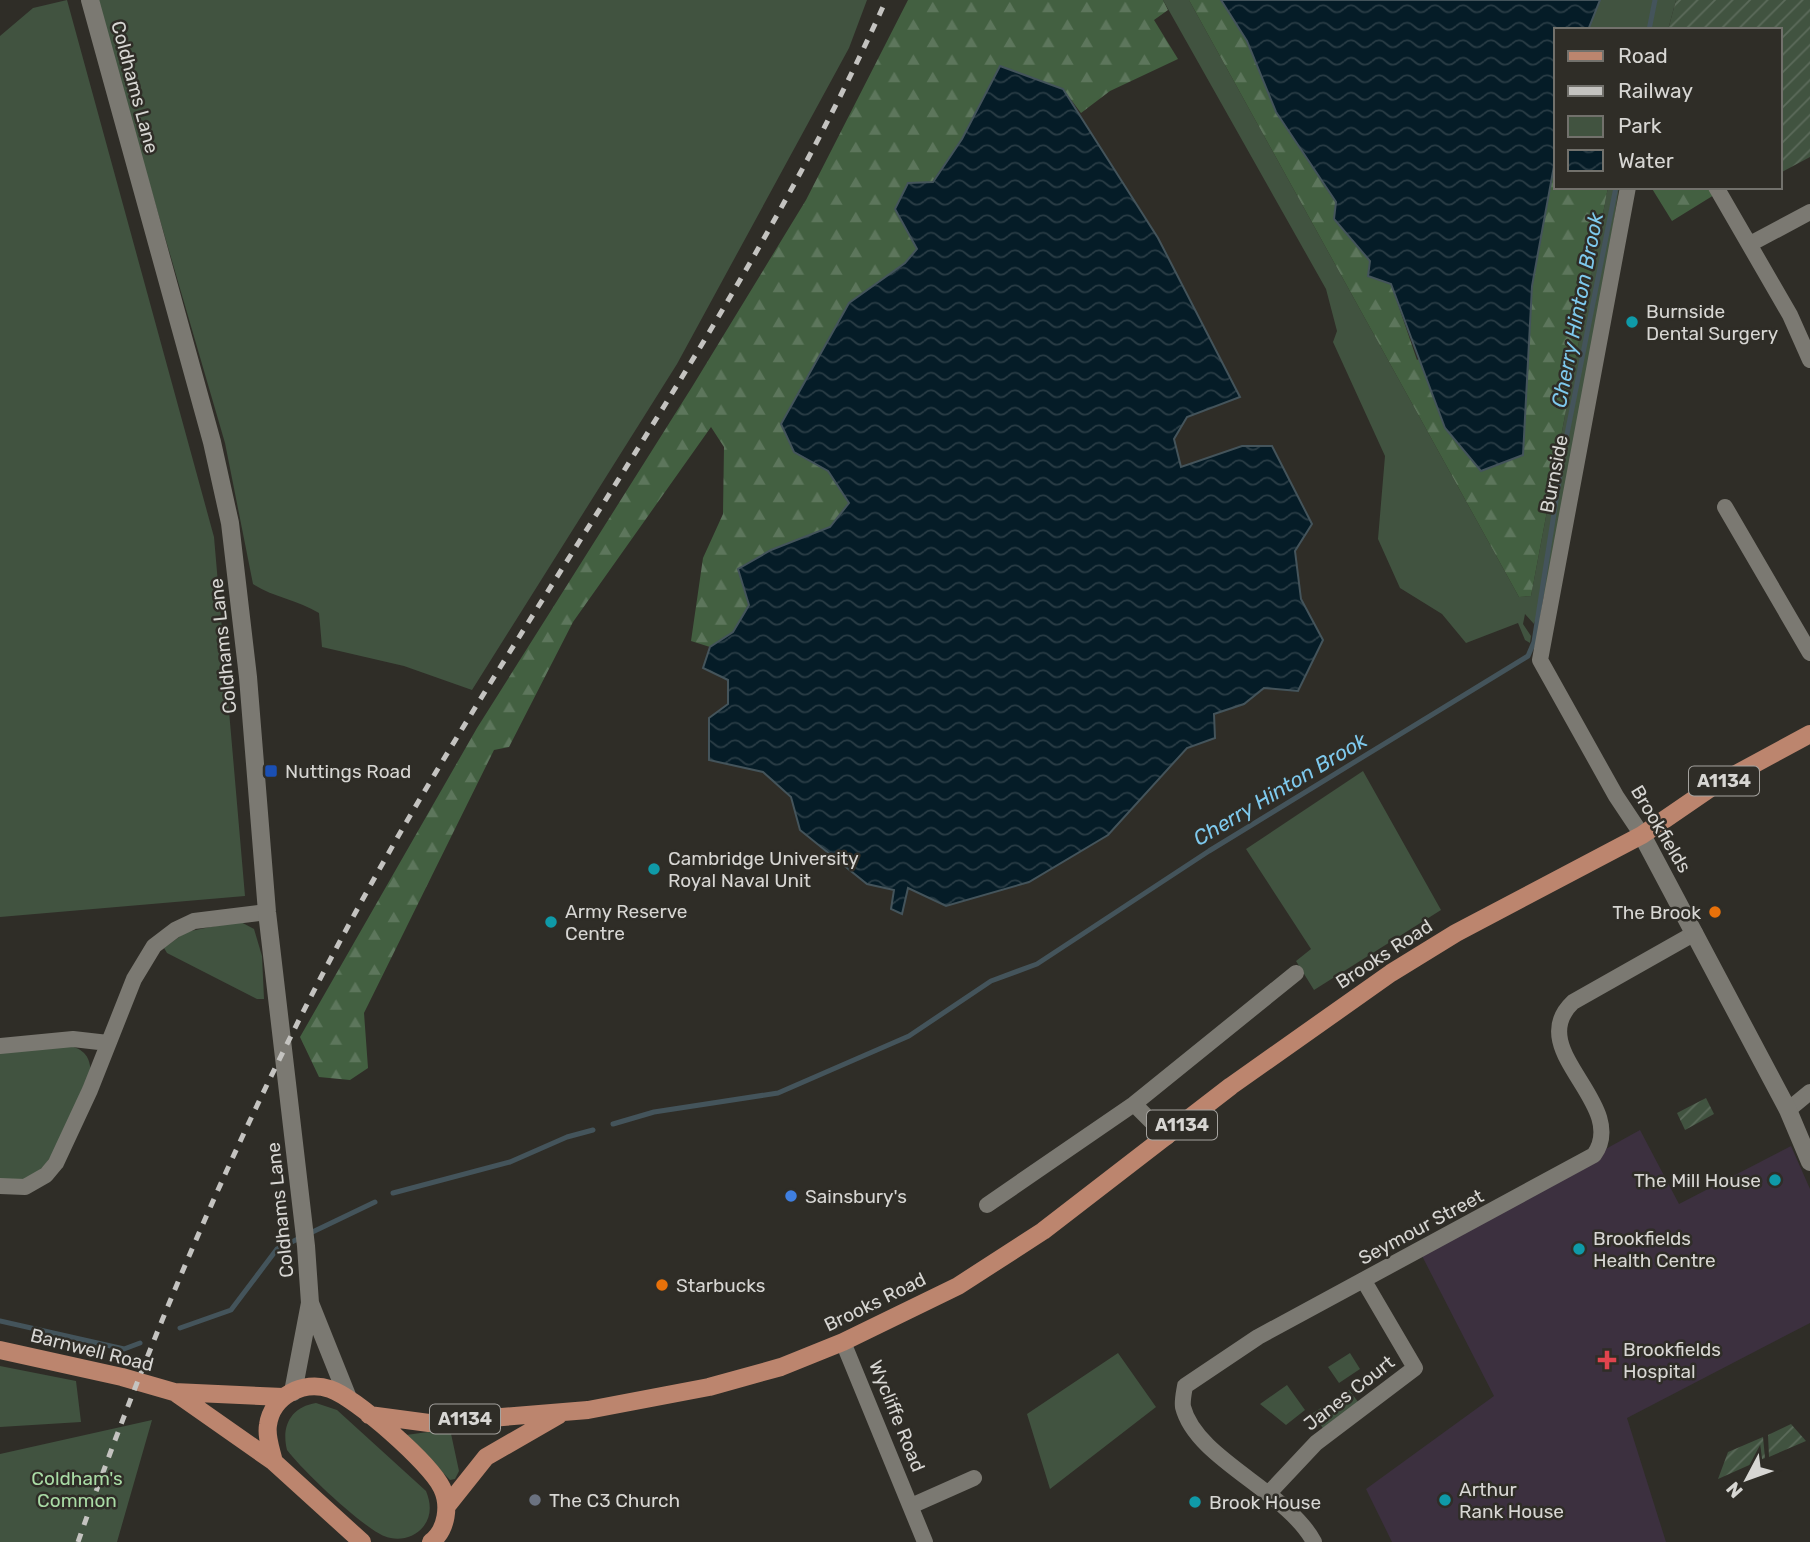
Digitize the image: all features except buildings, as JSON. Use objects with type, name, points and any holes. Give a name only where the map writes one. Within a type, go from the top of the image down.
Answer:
[{"type":"main road","name":"A1134","points":[[1642,835],[1712,787],[1810,734]]},
{"type":"main road","name":"Brooks Road","points":[[369,1415],[429,1423],[509,1414],[562,1413],[709,1387],[781,1367],[844,1342],[981,1271],[1053,1223],[1303,1033],[1391,973],[1480,919],[1642,835]]},
{"type":"main road","name":"Barnwell Road","points":[[0,1350],[122,1377],[174,1392],[288,1394]]},
{"type":"main road","name":"A1134","points":[[288,1394],[308,1387],[327,1388],[348,1398],[432,1473],[442,1488],[447,1506],[434,1541]]},
{"type":"main road","name":"Barnwell Road","points":[[174,1392],[274,1462]]},
{"type":"main road","points":[[274,1462],[268,1440],[268,1423],[288,1394]]},
{"type":"main road","name":"Brooks Road","points":[[447,1506],[486,1457],[562,1413]]},
{"type":"main road","name":"A1134","points":[[274,1462],[362,1542]]},
{"type":"street","name":"Coldhams Lane","points":[[89,0],[224,491],[245,641],[267,912],[310,1303],[348,1398]]},
{"type":"street","name":"Burnside","points":[[1543,645],[1628,189]]},
{"type":"street","points":[[1717,189],[1790,315],[1810,360]]},
{"type":"street","points":[[1750,244],[1810,212]]},
{"type":"street","points":[[1725,507],[1810,653]]},
{"type":"street","name":"Brookfields","points":[[1543,645],[1540,660],[1616,796],[1642,835],[1695,933],[1788,1110],[1810,1162]]},
{"type":"street","points":[[0,1186],[25,1187],[46,1175],[56,1163],[90,1090],[134,979],[162,939],[194,921],[267,912]]},
{"type":"street","name":"Seymour Street","points":[[1314,1542],[1300,1519],[1213,1449],[1192,1427],[1182,1405],[1185,1385],[1258,1337],[1594,1155],[1600,1146],[1601,1118],[1563,1051],[1559,1023],[1564,1011],[1573,1002],[1695,933]]},
{"type":"street","points":[[987,1205],[1134,1104],[1296,973]]},
{"type":"street","points":[[0,1046],[73,1039],[107,1043]]},
{"type":"street","points":[[1788,1110],[1810,1092]]},
{"type":"street","points":[[1134,1104],[1167,1137]]},
{"type":"street","name":"Janes Court","points":[[1269,1493],[1317,1443],[1415,1368],[1364,1281]]},
{"type":"street","name":"Coldhams Lane","points":[[288,1394],[310,1303]]},
{"type":"street","name":"Wycliffe Road","points":[[844,1342],[925,1542]]},
{"type":"street","name":"Wycliffe Road","points":[[911,1506],[974,1478]]},
{"type":"shaded area","name":"Brookfields Hospital","points":[[1640,1130],[1679,1204],[1791,1146],[1810,1189],[1810,1323],[1627,1418],[1666,1542],[1392,1542],[1366,1489],[1494,1396],[1420,1252]]},
{"type":"green space","points":[[67,0],[214,537],[245,896],[0,917],[0,36],[33,8]]},
{"type":"green space","points":[[96,0],[867,0],[849,48],[677,364],[472,690],[404,666],[322,647],[319,613],[253,584],[225,443]]},
{"type":"green space","points":[[908,0],[1163,0],[1168,10],[1154,20],[1178,59],[1110,91],[1081,113],[1063,89],[1000,66],[962,139],[932,182],[908,183],[917,248],[905,263],[849,303],[795,452],[828,471],[850,502],[830,527],[771,550],[749,605],[733,632],[710,647],[691,641],[703,558],[723,514],[724,447],[711,427],[573,622],[509,747],[494,750],[364,1013],[368,1068],[350,1080],[319,1077],[300,1037],[477,728],[692,387],[806,200]]},
{"type":"green space","points":[[1163,0],[1189,0],[1519,597],[1531,596],[1608,189],[1619,189],[1602,301],[1550,578],[1534,624],[1525,614],[1523,624],[1531,636],[1530,643],[1525,640],[1518,623],[1466,643],[1442,614],[1400,588],[1378,539],[1385,456],[1333,342],[1337,331],[1326,289]]},
{"type":"green space","points":[[1189,0],[1221,0],[1247,41],[1276,112],[1336,203],[1334,219],[1391,284],[1417,360],[1532,286],[1554,166],[1554,189],[1608,189],[1531,596],[1519,597]]},
{"type":"green space","points":[[1600,0],[1676,0],[1669,28],[1589,28]]},
{"type":"green space","points":[[1676,0],[1810,0],[1810,157],[1782,172],[1782,28],[1669,28]]},
{"type":"green space","points":[[1652,189],[1724,189],[1672,221]]},
{"type":"green space","points":[[1363,771],[1441,910],[1314,990],[1296,961],[1311,949],[1246,849]]},
{"type":"green space","points":[[239,921],[254,929],[262,956],[264,999],[257,999],[167,953],[164,948],[186,932]]},
{"type":"green space","points":[[68,1045],[86,1055],[91,1074],[71,1121],[52,1155],[30,1178],[14,1182],[0,1179],[0,1051]]},
{"type":"green space","points":[[1706,1098],[1714,1114],[1685,1130],[1677,1113]]},
{"type":"green space","points":[[1118,1353],[1156,1407],[1050,1489],[1027,1414]]},
{"type":"green space","points":[[1350,1353],[1360,1369],[1339,1383],[1328,1367]]},
{"type":"green space","points":[[0,1366],[76,1381],[81,1422],[0,1427]]},
{"type":"green space","points":[[1287,1385],[1305,1410],[1286,1425],[1260,1404]]},
{"type":"green space","points":[[1349,1390],[1359,1403],[1324,1430],[1313,1413]]},
{"type":"green space","points":[[316,1403],[337,1410],[426,1491],[430,1505],[429,1514],[419,1531],[405,1538],[395,1539],[374,1531],[305,1471],[287,1450],[285,1433],[290,1419],[300,1409]]},
{"type":"green space","name":"Coldham's Common","points":[[152,1420],[117,1542],[0,1542],[0,1454]]},
{"type":"green space","points":[[1791,1424],[1806,1441],[1769,1457],[1768,1435]]},
{"type":"green space","points":[[450,1429],[459,1471],[455,1479],[450,1480],[406,1435]]},
{"type":"green space","points":[[1763,1437],[1765,1458],[1718,1479],[1728,1452]]},
{"type":"water","points":[[1221,0],[1600,0],[1589,28],[1554,28],[1554,166],[1532,286],[1523,455],[1481,471],[1445,428],[1391,284],[1368,276],[1370,261],[1334,219],[1336,202],[1276,112],[1247,41]]},
{"type":"water","points":[[1000,66],[1063,89],[1158,238],[1240,397],[1187,417],[1174,439],[1181,467],[1242,446],[1272,446],[1312,524],[1295,551],[1301,599],[1323,640],[1298,691],[1264,688],[1244,704],[1214,714],[1215,738],[1187,748],[1108,835],[1029,882],[946,906],[908,888],[902,914],[891,909],[894,890],[867,884],[800,830],[791,797],[763,772],[709,760],[709,718],[728,704],[728,680],[703,668],[710,647],[733,632],[749,605],[738,569],[771,550],[830,527],[849,503],[828,471],[794,452],[781,424],[849,303],[905,263],[917,249],[895,209],[908,183],[933,182],[962,139]]},
{"type":"waterway","name":"Cherry Hinton Brook","points":[[1649,28],[1655,0]]},
{"type":"waterway","name":"Cherry Hinton Brook","points":[[613,1124],[654,1112],[778,1093],[909,1036],[991,981],[1037,964],[1209,851],[1528,656],[1534,642],[1564,449],[1616,189]]},
{"type":"waterway","name":"Cherry Hinton Brook","points":[[393,1193],[510,1162],[567,1137],[593,1130]]},
{"type":"waterway","name":"Cherry Hinton Brook","points":[[180,1328],[231,1310],[277,1249],[375,1202]]},
{"type":"waterway","name":"Cherry Hinton Brook","points":[[0,1321],[124,1349],[140,1343]]},
{"type":"railway","points":[[78,1542],[114,1442],[194,1245],[237,1148],[331,958],[436,772],[730,297],[786,200],[838,101],[886,0]]},
{"type":"place","name":"Burnside Dental Surgery","points":[[1632,322]]},
{"type":"place","name":"Nuttings Road","points":[[271,771]]},
{"type":"place","name":"Cambridge University Royal Naval Unit","points":[[654,869]]},
{"type":"place","name":"The Brook","points":[[1715,912]]},
{"type":"place","name":"Army Reserve Centre","points":[[551,922]]},
{"type":"place","name":"The Mill House","points":[[1775,1180]]},
{"type":"place","name":"Sainsbury's","points":[[791,1196]]},
{"type":"place","name":"Brookfields Health Centre","points":[[1579,1249]]},
{"type":"place","name":"Starbucks","points":[[662,1285]]},
{"type":"place","name":"Brookfields Hospital","points":[[1607,1360]]},
{"type":"place","name":"The C3 Church","points":[[535,1500]]},
{"type":"place","name":"Arthur Rank House","points":[[1445,1500]]},
{"type":"place","name":"Brook House","points":[[1195,1502]]}]
